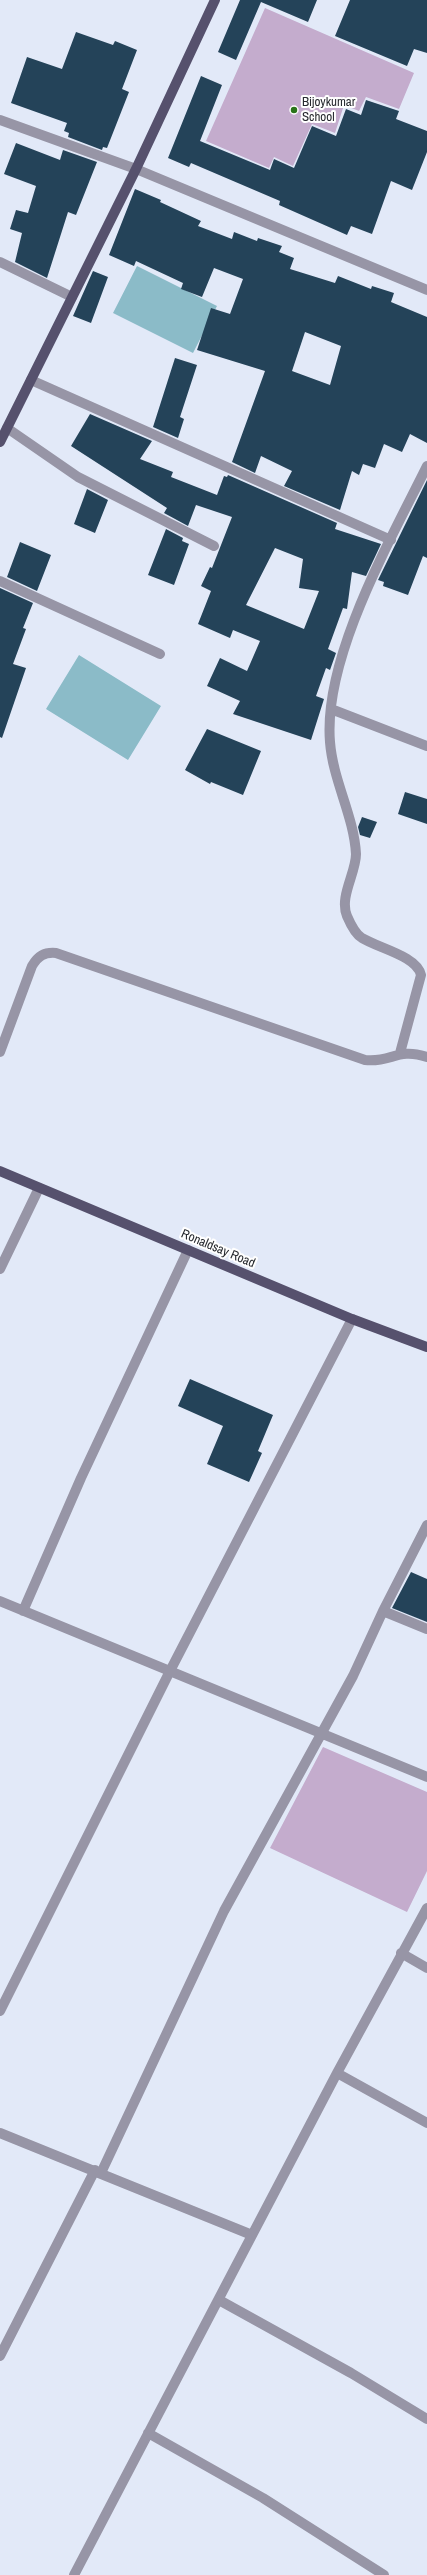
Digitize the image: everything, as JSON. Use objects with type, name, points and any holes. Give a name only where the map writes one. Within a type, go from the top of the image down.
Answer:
[{"type":"main road","points":[[0,442],[136,169],[215,0]]},
{"type":"main road","name":"Ronaldsay Road","points":[[0,1171],[352,1319],[427,1347]]},
{"type":"street","points":[[0,120],[136,169],[427,290]]},
{"type":"street","points":[[0,262],[72,297]]},
{"type":"street","points":[[31,380],[391,540]]},
{"type":"street","points":[[7,428],[78,477],[214,546]]},
{"type":"street","points":[[400,1053],[421,975],[416,965],[361,938],[346,914],[346,903],[356,854],[334,769],[330,742],[331,709],[337,679],[355,618],[427,466]]},
{"type":"street","points":[[0,580],[160,654]]},
{"type":"street","points":[[331,709],[427,746]]},
{"type":"street","points":[[0,1052],[32,966],[36,959],[48,952],[56,953],[365,1060],[385,1059],[400,1053],[414,1053],[427,1057]]},
{"type":"street","points":[[0,1269],[39,1188]]},
{"type":"street","points":[[24,1611],[81,1478],[188,1250]]},
{"type":"street","points":[[0,2011],[170,1671],[352,1319]]},
{"type":"street","points":[[0,2356],[98,2172],[224,1911],[320,1733],[353,1676],[383,1611],[427,1525]]},
{"type":"street","points":[[0,1602],[427,1777]]},
{"type":"street","points":[[383,1611],[427,1629]]},
{"type":"street","points":[[74,2575],[337,2073],[401,1953],[427,1908]]},
{"type":"street","points":[[401,1953],[427,1968]]},
{"type":"street","points":[[337,2073],[427,2123]]},
{"type":"street","points":[[0,2133],[252,2235]]},
{"type":"street","points":[[218,2300],[352,2373],[427,2419]]},
{"type":"street","points":[[148,2433],[263,2498],[369,2564],[384,2575]]},
{"type":"shaded area","points":[[265,8],[414,73],[399,109],[366,97],[359,111],[344,105],[335,133],[312,124],[293,166],[274,157],[269,168],[206,141]]},
{"type":"shaded area","points":[[323,1747],[427,1792],[427,1871],[407,1912],[270,1848]]},
{"type":"water","points":[[137,266],[217,306],[193,353],[113,313]]},
{"type":"water","points":[[79,655],[161,706],[128,760],[46,709]]},
{"type":"building","points":[[240,0],[317,0],[308,22],[261,2],[236,60],[218,52]]},
{"type":"building","points":[[350,0],[427,0],[427,53],[414,49],[407,66],[335,36]]},
{"type":"building","points":[[76,32],[113,45],[115,41],[137,50],[122,89],[129,92],[107,148],[103,147],[102,150],[68,137],[69,133],[64,131],[67,123],[11,103],[27,57],[62,69]]},
{"type":"building","points":[[201,76],[222,85],[200,141],[270,170],[274,159],[294,168],[312,126],[336,136],[346,109],[361,115],[366,100],[399,111],[396,119],[427,131],[427,152],[412,190],[391,181],[372,234],[351,226],[347,235],[279,205],[280,201],[191,163],[189,167],[168,158]]},
{"type":"building","points":[[16,143],[60,160],[63,150],[97,162],[76,215],[68,212],[47,278],[15,262],[22,233],[10,229],[16,210],[28,213],[36,186],[4,174]]},
{"type":"building","points":[[135,189],[161,200],[160,202],[201,221],[198,226],[232,239],[234,232],[257,241],[258,238],[282,246],[279,252],[294,258],[290,269],[335,283],[338,276],[371,289],[372,286],[394,293],[391,302],[427,317],[427,443],[410,434],[402,452],[384,444],[375,468],[363,464],[359,475],[352,471],[340,510],[284,486],[292,471],[261,456],[255,473],[232,462],[265,371],[197,350],[211,308],[230,314],[243,279],[214,268],[202,297],[181,289],[183,283],[136,261],[134,266],[109,255]],"holes":[[[305,332],[341,346],[330,385],[292,371]]]},
{"type":"building","points":[[93,271],[108,277],[91,323],[73,316]]},
{"type":"building","points":[[175,358],[197,365],[180,417],[184,419],[178,438],[153,427]]},
{"type":"building","points":[[90,414],[152,441],[140,459],[173,472],[171,477],[217,495],[224,476],[227,477],[228,475],[337,523],[335,529],[381,544],[366,576],[352,572],[347,609],[343,608],[328,649],[336,653],[330,670],[326,668],[316,696],[324,699],[311,740],[233,714],[240,701],[207,686],[220,658],[247,671],[260,641],[233,630],[230,638],[198,624],[211,591],[201,586],[210,567],[212,568],[232,517],[196,505],[188,526],[164,513],[167,508],[71,446]],"holes":[[[275,548],[303,559],[299,588],[319,591],[304,629],[246,605]]]},
{"type":"building","points":[[427,480],[427,558],[423,556],[408,595],[383,586],[384,582],[378,580]]},
{"type":"building","points":[[87,489],[108,500],[95,533],[74,524]]},
{"type":"building","points":[[166,529],[183,538],[182,541],[189,544],[174,585],[148,575]]},
{"type":"building","points":[[20,542],[51,555],[37,591],[7,577]]},
{"type":"building","points":[[0,588],[33,603],[23,628],[26,629],[13,664],[26,668],[2,738],[0,737]]},
{"type":"building","points":[[207,729],[261,751],[243,795],[211,782],[210,784],[185,770]]},
{"type":"building","points":[[405,792],[427,799],[427,824],[398,814]]},
{"type":"building","points":[[362,817],[377,822],[370,838],[360,835],[358,827]]},
{"type":"building","points":[[190,1379],[273,1415],[258,1451],[262,1453],[249,1482],[207,1464],[223,1426],[178,1406]]},
{"type":"building","points":[[411,1572],[427,1579],[427,1622],[392,1608]]},
{"type":"place","name":"Bijoykumar School","points":[[294,110]]}]
